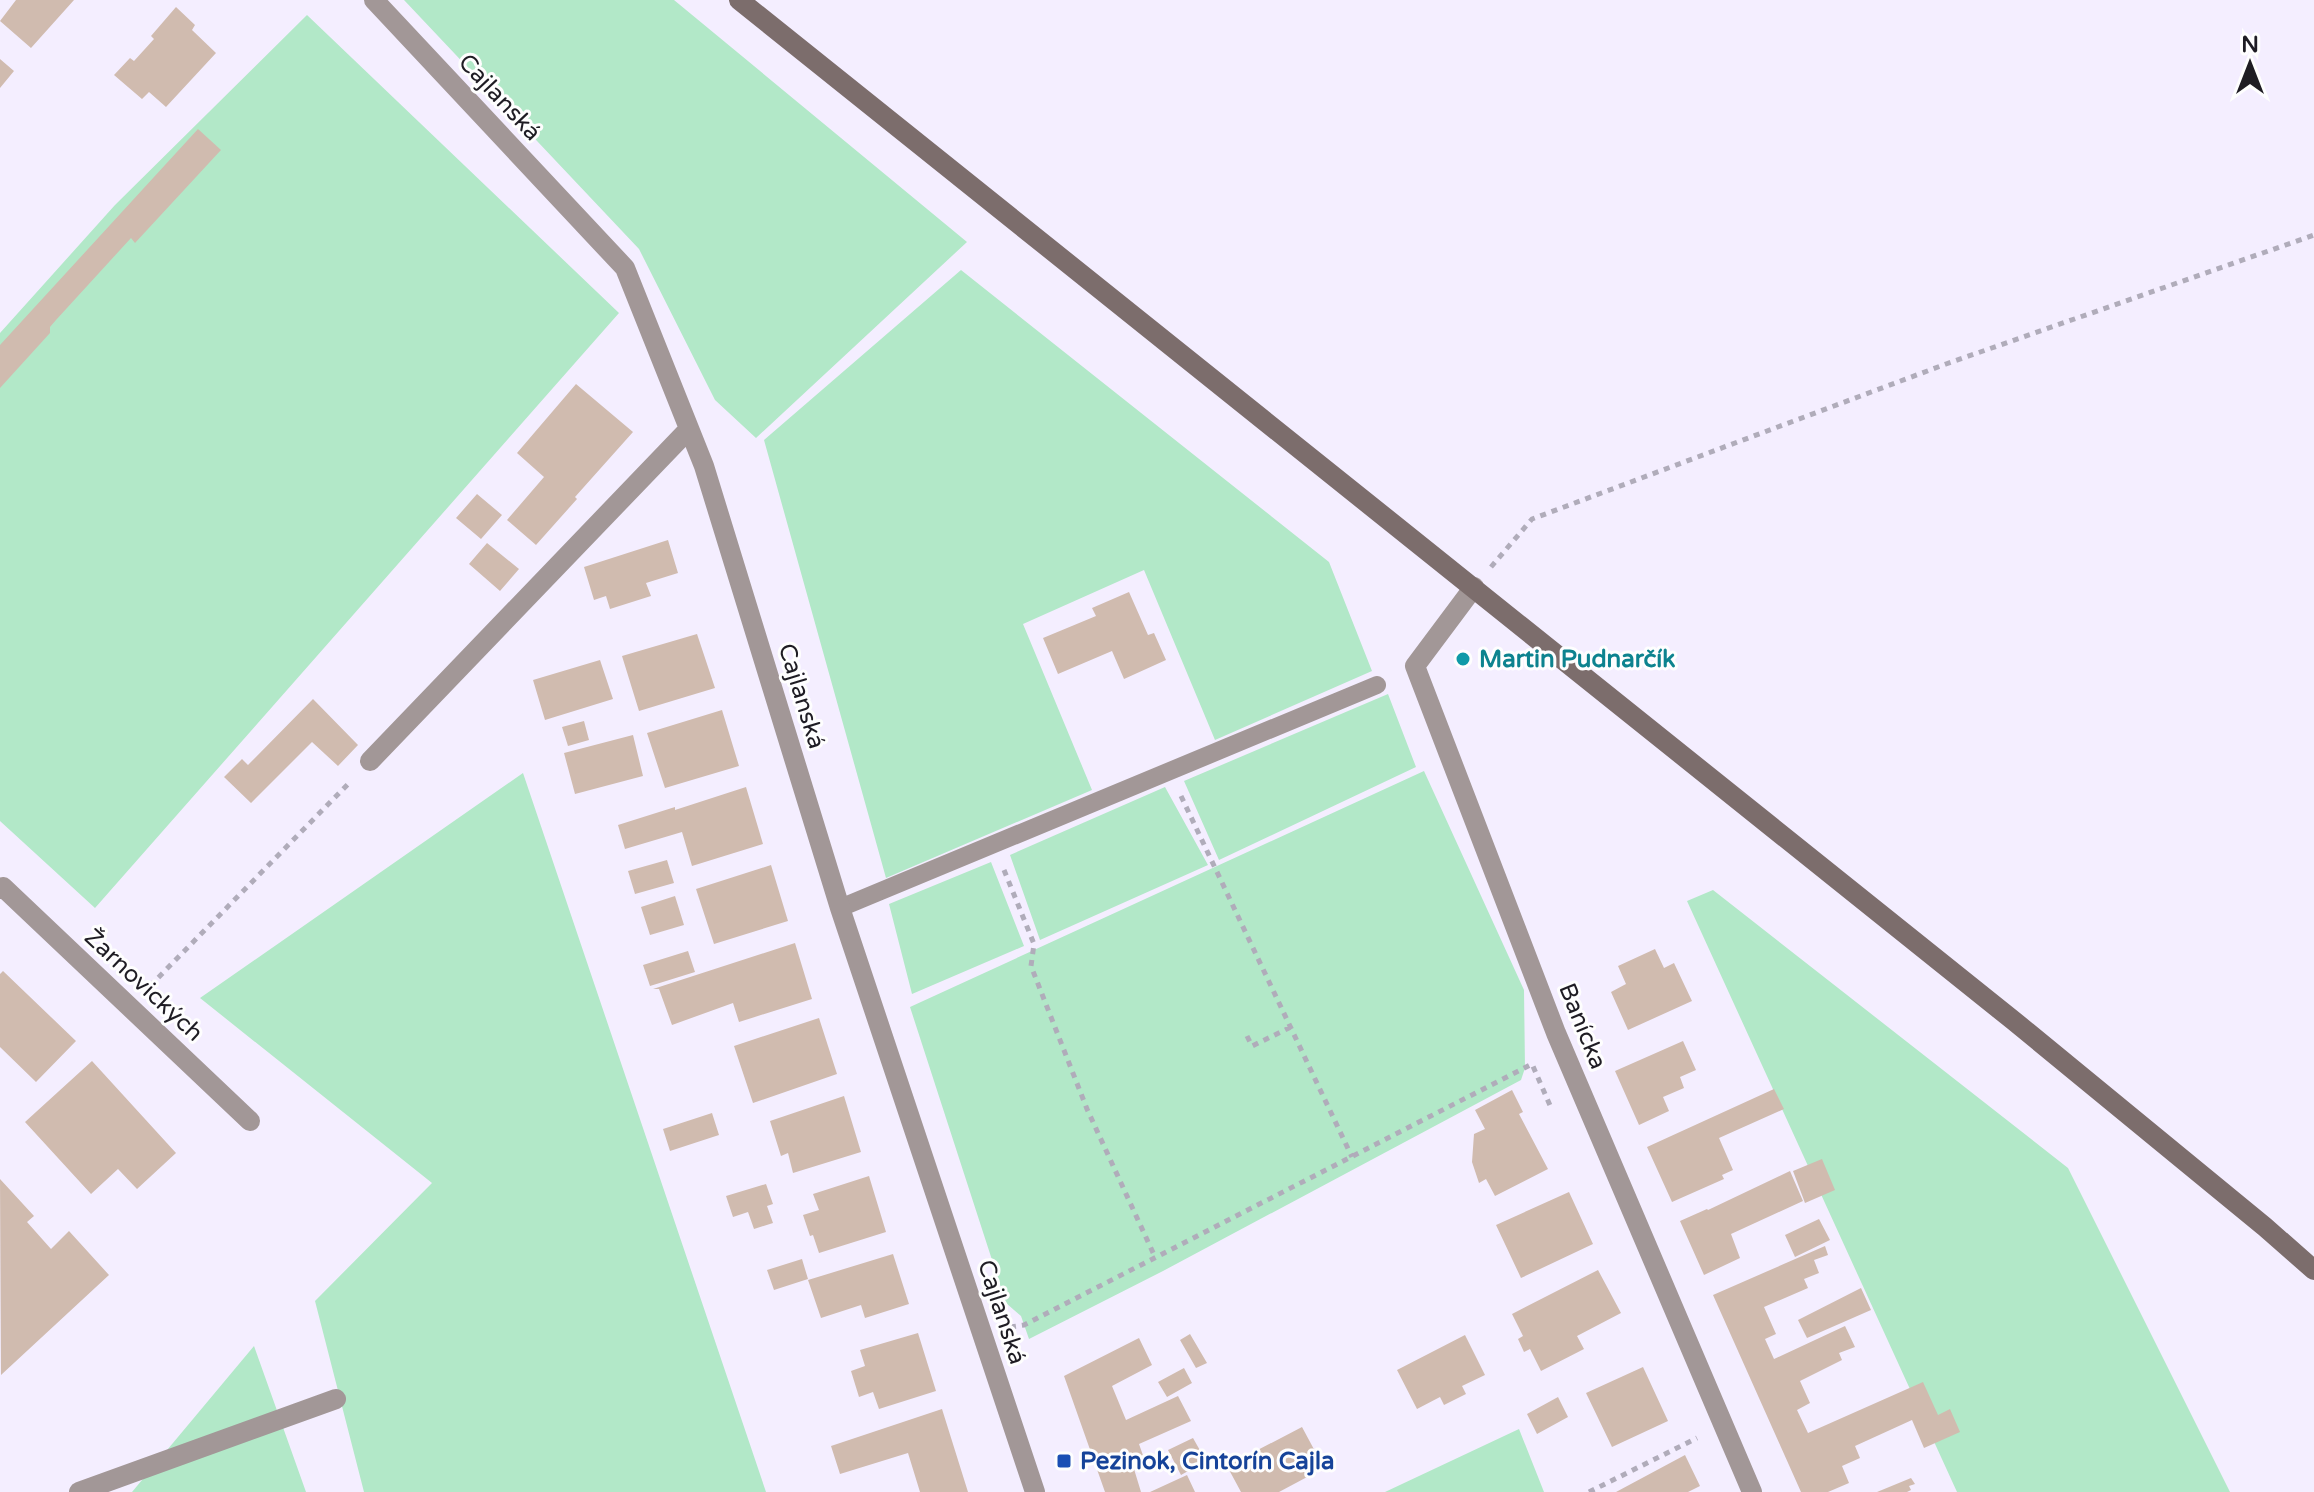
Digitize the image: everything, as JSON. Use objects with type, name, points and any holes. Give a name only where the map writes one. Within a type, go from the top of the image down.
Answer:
[{"type":"main road","points":[[739,0],[2014,1021],[2314,1270]]},
{"type":"street","name":"Cajlanská","points":[[374,0],[625,268],[704,466],[840,908],[1035,1492]]},
{"type":"street","points":[[370,761],[689,429]]},
{"type":"street","name":"Banícka","points":[[1474,587],[1415,666],[1556,1033],[1752,1492]]},
{"type":"street","name":"Žarnovických","points":[[1,887],[250,1121]]},
{"type":"street","points":[[79,1492],[336,1399]]},
{"type":"lane","points":[[840,908],[1377,685]]},
{"type":"path","points":[[1474,587],[1532,519],[1946,364],[2314,235]]},
{"type":"path","points":[[129,1007],[370,761]]},
{"type":"path","points":[[1169,771],[1352,1157]]},
{"type":"path","points":[[994,844],[1034,944],[1031,966],[1087,1109],[1155,1257]]},
{"type":"path","points":[[1247,1036],[1252,1046],[1291,1027]]},
{"type":"path","points":[[1004,1327],[1024,1325],[1532,1064],[1552,1110]]},
{"type":"path","points":[[1589,1492],[1698,1438]]},
{"type":"green space","points":[[404,0],[674,0],[967,242],[756,438],[715,400],[639,249]]},
{"type":"green space","points":[[307,15],[619,313],[95,908],[0,821],[0,333],[115,205]]},
{"type":"green space","points":[[961,270],[1329,562],[1372,671],[1215,740],[1144,570],[1023,624],[1092,790],[886,878],[764,440]]},
{"type":"green space","points":[[1388,694],[1416,767],[1219,860],[1184,781]]},
{"type":"green space","points":[[1424,771],[1524,990],[1525,1068],[1521,1080],[1029,1339],[1021,1316],[1006,1303],[910,1007]]},
{"type":"green space","points":[[523,773],[766,1492],[364,1492],[315,1301],[432,1183],[200,998]]},
{"type":"green space","points":[[1165,787],[1208,865],[1040,940],[1010,855]]},
{"type":"green space","points":[[991,862],[1024,946],[912,994],[889,904]]},
{"type":"green space","points":[[1713,890],[2068,1168],[2230,1492],[1957,1492],[1687,901]]},
{"type":"green space","points":[[254,1346],[306,1492],[132,1492]]},
{"type":"green space","points":[[1519,1429],[1544,1492],[1385,1492]]},
{"type":"building","points":[[16,0],[74,0],[31,48],[0,21]]},
{"type":"building","points":[[176,7],[195,25],[192,30],[216,53],[166,107],[149,92],[142,99],[114,75],[130,58],[134,61]]},
{"type":"building","points":[[0,59],[14,71],[0,88]]},
{"type":"building","points":[[198,129],[221,150],[135,243],[131,238],[56,320],[50,327],[50,333],[0,388],[0,345]]},
{"type":"building","points":[[576,384],[633,432],[536,545],[507,520],[544,477],[517,453]]},
{"type":"building","points":[[477,494],[502,515],[481,539],[456,518]]},
{"type":"building","points":[[668,540],[678,573],[646,583],[651,596],[610,609],[606,596],[594,600],[584,567]]},
{"type":"building","points":[[487,543],[519,569],[500,591],[469,564]]},
{"type":"building","points":[[1129,592],[1148,635],[1154,633],[1166,660],[1124,679],[1112,651],[1058,674],[1043,638],[1096,616],[1092,608]]},
{"type":"building","points":[[697,634],[715,688],[639,711],[622,656]]},
{"type":"building","points":[[600,660],[613,699],[545,720],[533,680]]},
{"type":"building","points":[[313,699],[358,745],[338,766],[312,742],[251,803],[224,777],[242,759],[248,765]]},
{"type":"building","points":[[722,710],[739,766],[665,788],[647,733]]},
{"type":"building","points":[[584,721],[589,740],[568,746],[562,727]]},
{"type":"building","points":[[633,735],[643,776],[575,794],[564,753]]},
{"type":"building","points":[[746,787],[763,844],[692,866],[682,832],[625,849],[618,825]]},
{"type":"building","points":[[667,860],[674,883],[635,894],[628,871]]},
{"type":"building","points":[[771,865],[788,921],[714,944],[696,889]]},
{"type":"building","points":[[675,896],[684,925],[650,935],[641,907]]},
{"type":"building","points":[[795,943],[812,999],[739,1022],[733,1003],[672,1025],[659,989],[653,989]]},
{"type":"building","points":[[1655,949],[1664,968],[1674,963],[1692,1001],[1628,1030],[1611,992],[1626,984],[1618,966]]},
{"type":"building","points":[[688,951],[695,972],[650,986],[643,965]]},
{"type":"building","points":[[3,971],[76,1041],[36,1082],[0,1047],[0,974]]},
{"type":"building","points":[[819,1018],[837,1074],[753,1103],[734,1046]]},
{"type":"building","points":[[1683,1041],[1696,1070],[1680,1077],[1684,1088],[1663,1097],[1669,1111],[1639,1125],[1615,1071]]},
{"type":"building","points":[[92,1061],[176,1153],[137,1189],[118,1169],[91,1194],[25,1122]]},
{"type":"building","points":[[1774,1089],[1784,1109],[1719,1138],[1733,1170],[1722,1175],[1724,1179],[1672,1202],[1647,1147]]},
{"type":"building","points":[[1512,1090],[1523,1112],[1519,1114],[1548,1169],[1495,1196],[1486,1179],[1479,1183],[1472,1162],[1474,1134],[1485,1129],[1475,1110]]},
{"type":"building","points":[[844,1096],[861,1152],[793,1173],[788,1153],[781,1156],[770,1121]]},
{"type":"building","points":[[712,1113],[719,1135],[670,1151],[663,1129]]},
{"type":"building","points":[[1822,1159],[1835,1190],[1805,1203],[1793,1171]]},
{"type":"building","points":[[1790,1171],[1803,1201],[1731,1234],[1740,1258],[1704,1275],[1680,1221]]},
{"type":"building","points":[[869,1176],[886,1232],[819,1253],[803,1215],[819,1210],[813,1194]]},
{"type":"building","points":[[0,1179],[34,1216],[27,1222],[51,1249],[69,1231],[109,1275],[1,1375]]},
{"type":"building","points":[[766,1184],[773,1204],[767,1206],[773,1223],[754,1229],[748,1212],[733,1217],[726,1196]]},
{"type":"building","points":[[1569,1192],[1593,1244],[1521,1278],[1496,1225]]},
{"type":"building","points":[[1819,1219],[1830,1240],[1795,1257],[1785,1235]]},
{"type":"building","points":[[1825,1246],[1828,1255],[1814,1260],[1819,1273],[1804,1279],[1808,1288],[1764,1307],[1776,1334],[1765,1339],[1774,1359],[1845,1326],[1855,1347],[1839,1353],[1842,1360],[1800,1381],[1810,1403],[1797,1410],[1808,1433],[1923,1382],[1938,1415],[1950,1409],[1960,1432],[1924,1448],[1912,1420],[1855,1446],[1860,1458],[1842,1466],[1849,1483],[1828,1492],[1801,1492],[1713,1295]]},
{"type":"building","points":[[893,1254],[909,1304],[865,1318],[861,1305],[821,1318],[808,1280]]},
{"type":"building","points":[[802,1259],[808,1279],[774,1290],[767,1270]]},
{"type":"building","points":[[1598,1270],[1621,1313],[1577,1336],[1584,1349],[1541,1371],[1530,1349],[1524,1352],[1518,1339],[1523,1336],[1512,1314]]},
{"type":"building","points":[[1861,1288],[1871,1310],[1807,1338],[1798,1320]]},
{"type":"building","points":[[918,1333],[936,1391],[879,1409],[873,1392],[859,1397],[851,1371],[865,1366],[860,1350]]},
{"type":"building","points":[[1190,1334],[1207,1363],[1196,1368],[1180,1340]]},
{"type":"building","points":[[1465,1335],[1485,1375],[1462,1386],[1466,1394],[1444,1405],[1440,1397],[1417,1409],[1397,1370]]},
{"type":"building","points":[[1139,1338],[1152,1365],[1112,1386],[1126,1420],[1178,1396],[1191,1421],[1139,1444],[1146,1464],[1134,1469],[1141,1492],[1105,1492],[1064,1376]]},
{"type":"building","points":[[1643,1367],[1668,1421],[1612,1447],[1586,1393]]},
{"type":"building","points":[[1184,1368],[1192,1383],[1167,1397],[1158,1382]]},
{"type":"building","points":[[1558,1397],[1568,1417],[1537,1434],[1527,1414]]},
{"type":"building","points":[[942,1409],[968,1492],[920,1492],[908,1453],[840,1474],[831,1446]]},
{"type":"building","points":[[1302,1427],[1324,1468],[1279,1492],[1241,1492],[1227,1466]]},
{"type":"building","points":[[1193,1438],[1206,1461],[1181,1475],[1168,1450]]},
{"type":"building","points":[[1685,1455],[1700,1486],[1688,1492],[1616,1492]]},
{"type":"building","points":[[1187,1475],[1195,1492],[1150,1492]]},
{"type":"building","points":[[1911,1478],[1915,1484],[1909,1486],[1911,1490],[1907,1492],[1877,1492]]},
{"type":"place","name":"Martin Pudnarčík","points":[[1463,659]]},
{"type":"place","name":"Pezinok, Cintorín Cajla","points":[[1064,1461]]}]
